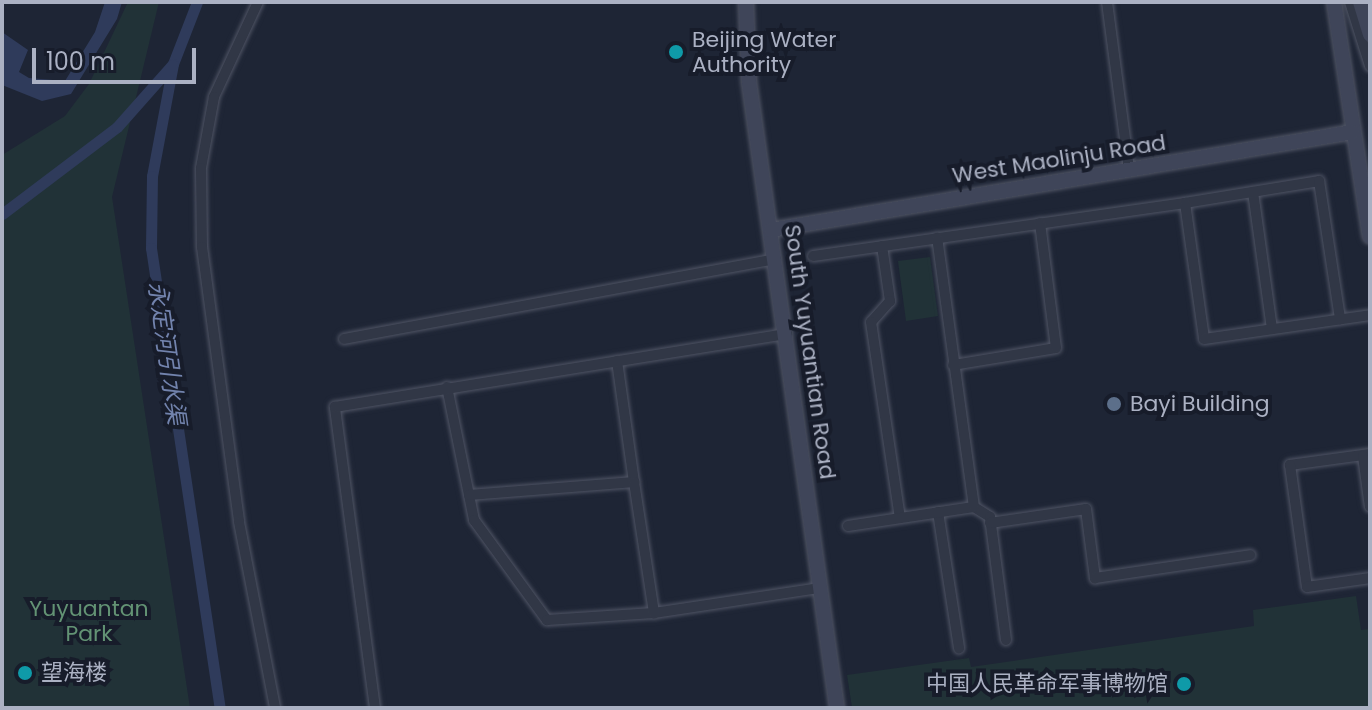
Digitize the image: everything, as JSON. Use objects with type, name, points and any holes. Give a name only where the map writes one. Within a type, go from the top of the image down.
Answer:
[{"type":"street","points":[[258,2],[214,97],[201,168],[202,247],[239,522],[275,708]]},
{"type":"street","name":"South Yuyuantian Road","points":[[746,2],[749,82],[787,334],[837,708]]},
{"type":"street","points":[[1107,2],[1129,170]]},
{"type":"street","points":[[1334,2],[1370,236]]},
{"type":"street","points":[[1350,2],[1370,66]]},
{"type":"street","points":[[1360,2],[1370,34]]},
{"type":"street","name":"West Maolinju Road","points":[[771,230],[1129,170],[1354,136],[1370,137]]},
{"type":"street","points":[[813,256],[1319,181],[1340,319]]},
{"type":"street","points":[[1253,192],[1272,329]]},
{"type":"street","points":[[1185,203],[1204,339],[1370,315]]},
{"type":"street","points":[[953,365],[1056,348],[1040,223]]},
{"type":"street","points":[[937,238],[974,507],[990,523],[1006,640]]},
{"type":"street","points":[[882,246],[890,301],[871,322],[900,518]]},
{"type":"street","points":[[344,339],[776,259]]},
{"type":"street","points":[[375,708],[335,407],[787,334]]},
{"type":"street","points":[[617,361],[654,613]]},
{"type":"street","points":[[447,387],[474,520],[547,620],[654,613],[820,588]]},
{"type":"street","points":[[1370,507],[1366,455],[1290,465],[1307,587],[1370,578]]},
{"type":"street","points":[[469,495],[634,482]]},
{"type":"street","points":[[848,526],[974,507]]},
{"type":"street","points":[[990,523],[1086,509],[1095,578],[1250,555]]},
{"type":"street","points":[[938,512],[959,648]]},
{"type":"green space","name":"Yuyuantan Park","points":[[128,2],[159,2],[112,197],[190,708],[2,708],[2,155],[65,116],[89,84]]},
{"type":"green space","points":[[930,257],[938,316],[906,321],[898,261]]},
{"type":"green space","name":"中国人民革命军事博物馆","points":[[1356,596],[1361,630],[1370,629],[1370,708],[852,708],[847,675],[969,658],[971,667],[1254,626],[1253,610]]},
{"type":"water","points":[[105,2],[122,2],[117,19],[71,94],[42,101],[2,85],[2,32],[28,50],[19,72],[29,78],[65,81],[95,32]]},
{"type":"waterway","name":"永定河引水渠","points":[[197,2],[173,64],[152,176],[151,248],[220,708]]},
{"type":"waterway","points":[[2,214],[117,127],[172,65]]},
{"type":"place","name":"Beijing Water Authority","points":[[676,52]]},
{"type":"place","name":"Bayi Building","points":[[1114,404]]},
{"type":"place","name":"望海楼","points":[[25,673]]},
{"type":"place","name":"中国人民革命军事博物馆","points":[[1184,684]]}]
